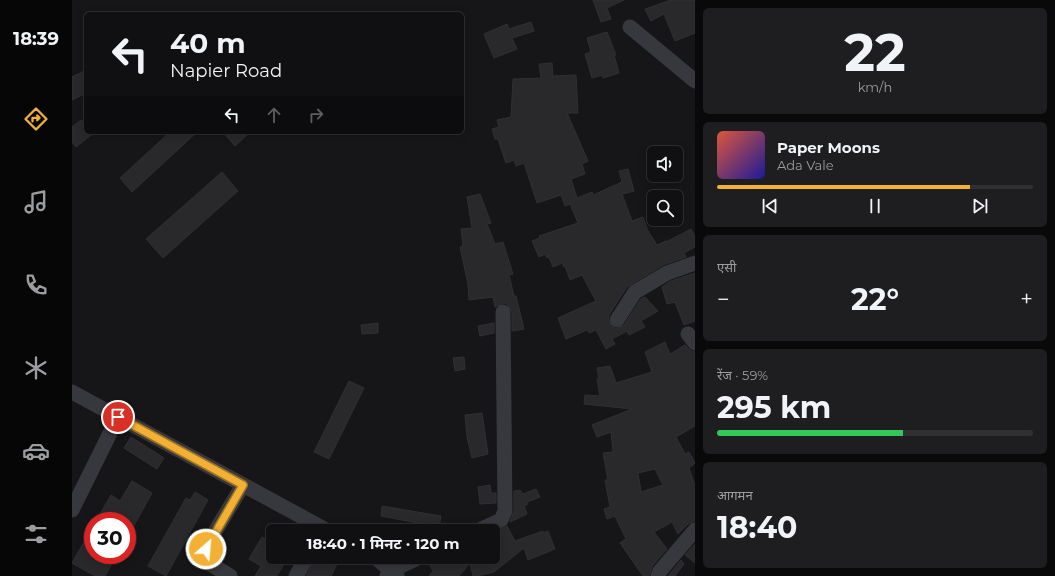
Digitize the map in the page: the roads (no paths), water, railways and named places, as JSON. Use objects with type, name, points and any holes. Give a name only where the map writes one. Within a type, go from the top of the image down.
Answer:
[{"type":"street","points":[[630,27],[695,81]]},
{"type":"street","points":[[617,320],[635,292],[667,273],[695,263]]},
{"type":"street","points":[[492,524],[501,520],[505,511],[504,312]]},
{"type":"street","points":[[72,392],[314,524]]},
{"type":"street","points":[[72,510],[118,417]]},
{"type":"street","points":[[230,576],[202,559],[210,540],[243,485]]},
{"type":"street","points":[[658,576],[660,571],[695,530]]},
{"type":"street","points":[[296,576],[303,564]]},
{"type":"street","points":[[382,564],[392,574],[408,564]]}]
